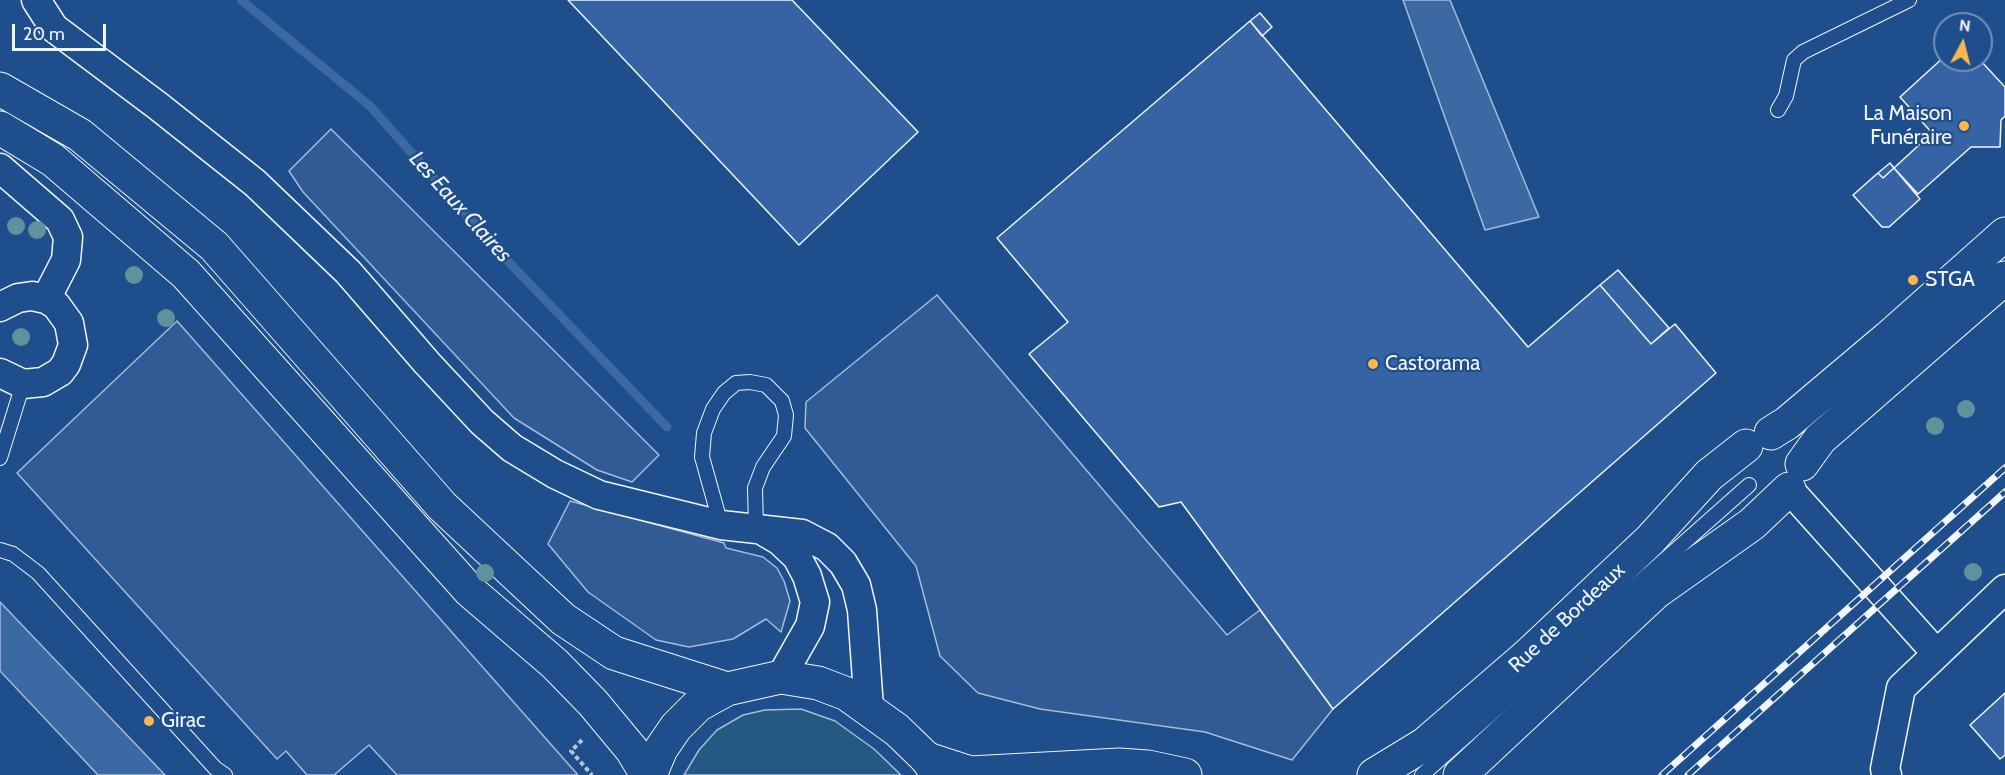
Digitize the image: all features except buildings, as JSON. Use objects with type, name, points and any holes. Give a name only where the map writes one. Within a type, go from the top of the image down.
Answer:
[{"type":"main road","points":[[0,89],[80,135],[214,246],[442,506],[563,619],[615,653],[727,689]]},
{"type":"main road","points":[[0,128],[53,160],[186,274],[470,591],[555,664],[592,703],[632,750],[649,775]]},
{"type":"main road","name":"Rue de Bordeaux","points":[[1374,775],[1425,744],[1528,655],[1650,540],[1709,475],[1787,423],[1881,344],[2005,234]]},
{"type":"main road","name":"Rue de Bordeaux","points":[[1460,775],[1656,592],[1752,524],[1796,476],[1820,439],[2005,278]]},
{"type":"main road","points":[[1789,439],[1796,446],[1796,476],[1773,495],[1755,490],[1749,485],[1740,466],[1759,440],[1789,439]]},
{"type":"main road","points":[[649,775],[661,749],[676,727],[698,705],[727,689],[781,677],[818,683],[847,694],[897,730],[933,767],[970,773],[1028,772],[1054,767],[1119,765],[1185,775]]},
{"type":"street","points":[[36,0],[54,28],[159,106],[255,183],[348,272],[427,363],[482,422],[512,448],[555,474],[599,495],[721,525],[756,527],[802,534],[827,547],[843,563],[856,585],[862,610],[869,708]]},
{"type":"street","points":[[0,168],[60,220],[68,237],[66,260],[46,299]]},
{"type":"street","points":[[6,295],[46,299],[56,305],[73,333],[70,356],[60,372],[52,378],[43,382],[11,379]]},
{"type":"street","points":[[1796,476],[1860,569],[1937,654]]},
{"type":"street","points":[[756,527],[780,541],[797,557],[807,576],[815,602],[810,626],[781,677]]},
{"type":"street","points":[[1887,775],[1885,769],[1902,688],[2005,589]]},
{"type":"lane","points":[[1778,110],[1786,96],[1794,60],[1803,52],[1910,0]]},
{"type":"lane","points":[[0,458],[11,379]]},
{"type":"lane","points":[[721,525],[702,457],[704,433],[713,409],[724,393],[736,383],[750,382],[766,385],[782,401],[786,414],[784,436],[763,467],[755,488],[756,527]]},
{"type":"lane","points":[[1422,775],[1749,485]]},
{"type":"lane","points":[[0,550],[13,554],[38,573],[215,768],[225,775]]},
{"type":"lane","points":[[1054,767],[1087,775]]},
{"type":"shaded area","points":[[1403,0],[1450,0],[1539,217],[1485,230]]},
{"type":"shaded area","points":[[331,129],[659,455],[632,482],[597,470],[514,418],[303,192],[289,171]]},
{"type":"shaded area","points":[[937,295],[1227,635],[1260,610],[1333,709],[1292,760],[1205,732],[1040,709],[978,693],[940,656],[916,566],[805,428],[806,402]]},
{"type":"shaded area","points":[[177,321],[578,775],[397,775],[369,745],[334,775],[307,775],[286,751],[277,759],[17,473]]},
{"type":"shaded area","points":[[570,501],[724,543],[726,548],[763,557],[777,568],[790,601],[781,632],[766,619],[733,639],[689,647],[656,640],[588,592],[548,544]]},
{"type":"shaded area","points":[[0,602],[165,775],[98,775],[0,671]]},
{"type":"shaded area","points":[[801,709],[835,721],[874,749],[901,775],[684,775],[699,750],[717,730],[743,715],[765,710]]},
{"type":"waterway","name":"Les Eaux Claires","points":[[241,0],[370,106],[504,257],[667,427]]},
{"type":"railway","points":[[1662,775],[2005,468]]},
{"type":"railway","points":[[1688,775],[2005,492]]},
{"type":"place","name":"La Maison Funéraire","points":[[1964,126]]},
{"type":"place","name":"STGA","points":[[1913,280]]},
{"type":"place","name":"Castorama","points":[[1373,364]]},
{"type":"place","name":"Girac","points":[[149,721]]}]
